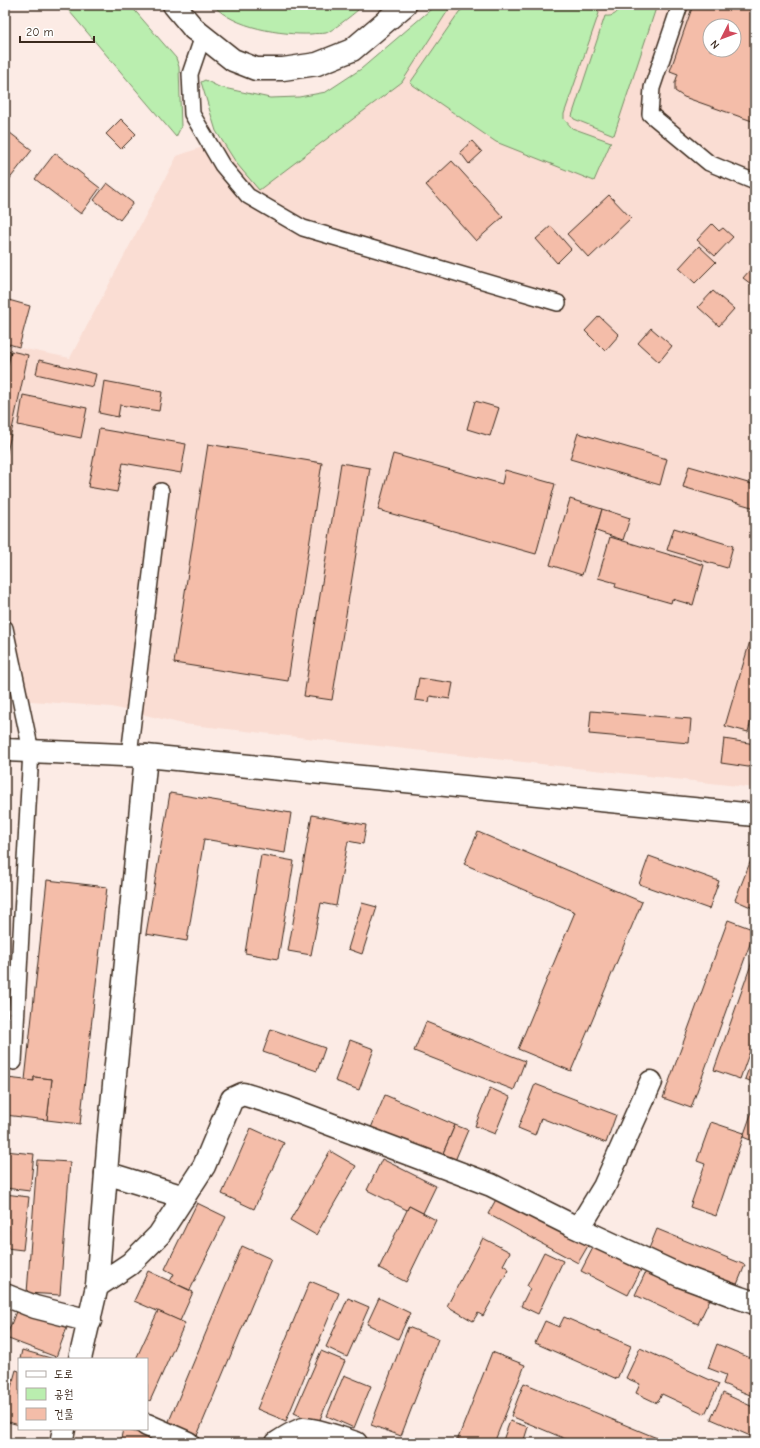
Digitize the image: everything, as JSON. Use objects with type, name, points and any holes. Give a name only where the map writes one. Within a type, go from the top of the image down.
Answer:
[{"type":"street","points":[[174,5],[199,33],[233,60],[256,69],[283,69],[317,64],[352,50],[405,5]]},
{"type":"street","points":[[5,750],[137,756],[755,815]]},
{"type":"street","points":[[80,1358],[97,1286],[137,756]]},
{"type":"street","points":[[578,1228],[604,1187],[651,1082]]},
{"type":"street","points":[[97,1286],[130,1264],[159,1235],[204,1166],[232,1099],[243,1094],[285,1107],[491,1185],[578,1228],[681,1276],[755,1302]]},
{"type":"street","points":[[106,1173],[184,1197]]},
{"type":"street","points":[[5,1295],[35,1306],[90,1321]]},
{"type":"street","points":[[148,1425],[188,1443]]},
{"type":"street","points":[[276,1443],[303,1429],[328,1434],[356,1443]]},
{"type":"street","points":[[61,1443],[64,1430]]},
{"type":"lane","points":[[680,5],[652,88],[650,114],[709,163],[755,182]]},
{"type":"lane","points":[[199,33],[190,74],[192,114],[222,165],[248,196],[303,228],[558,303]]},
{"type":"lane","points":[[137,756],[161,491]]},
{"type":"lane","points":[[5,628],[31,751],[14,1062]]},
{"type":"shaded area","points":[[445,5],[755,5],[755,788],[183,724],[112,707],[5,699],[5,345],[70,358],[177,156],[251,130],[350,85]]},
{"type":"green space","points":[[64,5],[130,5],[176,58],[179,67],[181,127],[176,137]]},
{"type":"green space","points":[[213,5],[355,5],[358,10],[329,32],[299,34],[272,31],[245,25],[222,13]]},
{"type":"green space","points":[[436,5],[453,5],[402,82],[259,190],[237,164],[216,131],[201,82],[205,80],[219,87],[270,98],[299,97],[326,92],[361,69]]},
{"type":"green space","points":[[468,5],[594,5],[599,13],[564,114],[564,119],[572,128],[611,142],[594,181],[496,142],[410,83],[459,12]]},
{"type":"green space","points":[[620,5],[657,5],[614,135],[574,119],[572,116],[605,16],[615,14]]},
{"type":"building","points":[[693,5],[755,5],[755,122],[684,97],[675,91],[675,83],[678,74],[670,71]]},
{"type":"building","points":[[121,119],[136,134],[121,149],[106,134]]},
{"type":"building","points":[[5,129],[32,150],[5,185]]},
{"type":"building","points":[[472,141],[482,152],[469,164],[460,152]]},
{"type":"building","points":[[55,153],[100,188],[81,214],[35,179]]},
{"type":"building","points":[[452,161],[503,217],[476,241],[426,185]]},
{"type":"building","points":[[107,183],[133,203],[120,220],[94,200]]},
{"type":"building","points":[[609,195],[631,218],[589,258],[567,234]]},
{"type":"building","points":[[712,224],[719,231],[723,228],[733,237],[715,256],[697,240]]},
{"type":"building","points":[[551,226],[571,249],[557,263],[536,239]]},
{"type":"building","points":[[699,246],[716,262],[695,283],[679,268]]},
{"type":"building","points":[[755,264],[755,287],[743,278]]},
{"type":"building","points":[[713,291],[734,309],[719,326],[698,307]]},
{"type":"building","points":[[5,299],[30,306],[19,347],[5,343]]},
{"type":"building","points":[[599,316],[619,335],[605,351],[585,331]]},
{"type":"building","points":[[651,328],[672,346],[659,362],[638,343]]},
{"type":"building","points":[[5,350],[11,351],[5,379]]},
{"type":"building","points":[[11,351],[28,355],[5,462],[5,379]]},
{"type":"building","points":[[39,360],[96,374],[93,387],[36,374]]},
{"type":"building","points":[[104,381],[162,392],[159,411],[120,405],[118,417],[99,413]]},
{"type":"building","points":[[23,395],[87,408],[81,438],[18,425]]},
{"type":"building","points":[[475,401],[499,408],[490,436],[467,429]]},
{"type":"building","points":[[99,429],[186,444],[181,473],[123,463],[117,492],[88,487]]},
{"type":"building","points":[[578,433],[667,459],[660,485],[570,459]]},
{"type":"building","points":[[208,444],[322,463],[288,681],[174,663]]},
{"type":"building","points":[[393,454],[502,484],[505,470],[555,484],[536,554],[378,510]]},
{"type":"building","points":[[341,463],[370,468],[332,700],[304,696]]},
{"type":"building","points":[[689,466],[755,485],[755,508],[683,487]]},
{"type":"building","points":[[570,499],[602,509],[582,575],[550,565]]},
{"type":"building","points":[[602,509],[630,518],[623,540],[596,531]]},
{"type":"building","points":[[674,528],[733,546],[727,568],[667,550]]},
{"type":"building","points":[[610,537],[704,565],[693,605],[672,599],[671,603],[615,587],[616,583],[598,578]]},
{"type":"building","points":[[755,624],[755,707],[748,732],[725,726]]},
{"type":"building","points":[[419,678],[453,683],[450,699],[430,696],[429,702],[415,700]]},
{"type":"building","points":[[591,711],[691,719],[689,743],[589,734]]},
{"type":"building","points":[[724,739],[755,744],[755,768],[721,763]]},
{"type":"building","points":[[170,793],[291,813],[285,853],[204,839],[187,941],[146,934]]},
{"type":"building","points":[[312,815],[366,825],[363,844],[348,841],[336,906],[321,903],[311,955],[288,951]]},
{"type":"building","points":[[478,832],[642,902],[571,1071],[518,1049],[575,912],[464,864]]},
{"type":"building","points":[[755,850],[755,909],[735,900]]},
{"type":"building","points":[[261,855],[294,861],[278,959],[245,953]]},
{"type":"building","points":[[649,856],[719,881],[709,909],[639,884]]},
{"type":"building","points":[[47,880],[107,887],[80,1124],[47,1120],[52,1079],[34,1077],[34,1081],[25,1080]]},
{"type":"building","points":[[362,903],[377,907],[362,954],[348,949]]},
{"type":"building","points":[[728,920],[755,930],[691,1108],[663,1098]]},
{"type":"building","points":[[755,953],[755,1037],[740,1079],[714,1070]]},
{"type":"building","points":[[426,1022],[525,1061],[514,1090],[414,1051]]},
{"type":"building","points":[[271,1029],[325,1048],[317,1071],[263,1052]]},
{"type":"building","points":[[350,1040],[374,1049],[359,1090],[335,1081]]},
{"type":"building","points":[[754,1054],[755,1055],[755,1083],[745,1079]]},
{"type":"building","points":[[34,1077],[52,1079],[47,1120],[5,1115],[5,1084],[7,1084],[7,1078],[34,1081]]},
{"type":"building","points":[[535,1084],[616,1115],[606,1143],[541,1118],[535,1135],[518,1128]]},
{"type":"building","points":[[490,1088],[510,1097],[495,1134],[475,1126]]},
{"type":"building","points":[[385,1095],[455,1125],[441,1158],[371,1128]]},
{"type":"building","points":[[755,1103],[755,1142],[743,1137]]},
{"type":"building","points":[[711,1122],[744,1133],[716,1216],[690,1207],[705,1164],[697,1161]]},
{"type":"building","points":[[455,1125],[468,1130],[454,1163],[441,1158]]},
{"type":"building","points":[[251,1128],[284,1143],[254,1209],[222,1194]]},
{"type":"building","points":[[5,1151],[34,1154],[30,1191],[5,1188]]},
{"type":"building","points":[[330,1151],[356,1166],[316,1235],[290,1220]]},
{"type":"building","points":[[382,1159],[436,1186],[423,1213],[409,1206],[407,1210],[367,1190]]},
{"type":"building","points":[[37,1160],[70,1162],[60,1295],[27,1293]]},
{"type":"building","points":[[5,1194],[29,1197],[23,1250],[6,1248],[8,1230],[5,1230]]},
{"type":"building","points":[[499,1194],[589,1244],[578,1263],[488,1214]]},
{"type":"building","points":[[197,1203],[226,1217],[190,1290],[170,1281],[174,1274],[165,1269]]},
{"type":"building","points":[[409,1206],[436,1220],[406,1282],[379,1268]]},
{"type":"building","points":[[657,1229],[745,1265],[736,1287],[648,1251]]},
{"type":"building","points":[[483,1238],[510,1252],[503,1265],[509,1269],[483,1316],[478,1313],[473,1321],[447,1306]]},
{"type":"building","points":[[596,1242],[643,1266],[628,1295],[581,1271]]},
{"type":"building","points":[[242,1246],[271,1259],[196,1438],[167,1426]]},
{"type":"building","points":[[544,1252],[563,1261],[538,1314],[521,1306],[530,1288],[527,1286]]},
{"type":"building","points":[[647,1269],[710,1299],[698,1324],[635,1295]]},
{"type":"building","points":[[148,1271],[193,1292],[180,1321],[134,1301]]},
{"type":"building","points":[[310,1281],[339,1293],[286,1421],[257,1409]]},
{"type":"building","points":[[348,1298],[369,1307],[347,1357],[326,1347]]},
{"type":"building","points":[[379,1298],[410,1313],[398,1339],[367,1324]]},
{"type":"building","points":[[18,1306],[68,1325],[56,1357],[6,1338]]},
{"type":"building","points":[[158,1311],[185,1323],[150,1401],[148,1400],[148,1358],[136,1358]]},
{"type":"building","points":[[564,1317],[631,1346],[617,1379],[535,1343],[545,1321],[559,1327]]},
{"type":"building","points":[[408,1327],[438,1339],[401,1436],[371,1425]]},
{"type":"building","points":[[717,1344],[755,1360],[755,1397],[723,1384],[726,1375],[708,1368]]},
{"type":"building","points":[[640,1348],[719,1384],[705,1414],[662,1394],[657,1403],[636,1393],[640,1384],[626,1378]]},
{"type":"building","points":[[22,1350],[50,1358],[20,1358]]},
{"type":"building","points":[[321,1351],[345,1361],[318,1424],[294,1413]]},
{"type":"building","points":[[492,1352],[525,1365],[494,1443],[462,1443],[457,1441]]},
{"type":"building","points":[[16,1370],[18,1371],[18,1425],[5,1421],[5,1409]]},
{"type":"building","points":[[344,1375],[371,1386],[354,1428],[327,1416]]},
{"type":"building","points":[[524,1383],[669,1443],[575,1443],[511,1416]]},
{"type":"building","points":[[723,1393],[755,1408],[755,1438],[711,1419]]},
{"type":"building","points":[[510,1421],[528,1427],[523,1443],[502,1443]]},
{"type":"building","points":[[123,1430],[155,1437],[154,1443],[120,1443]]}]
